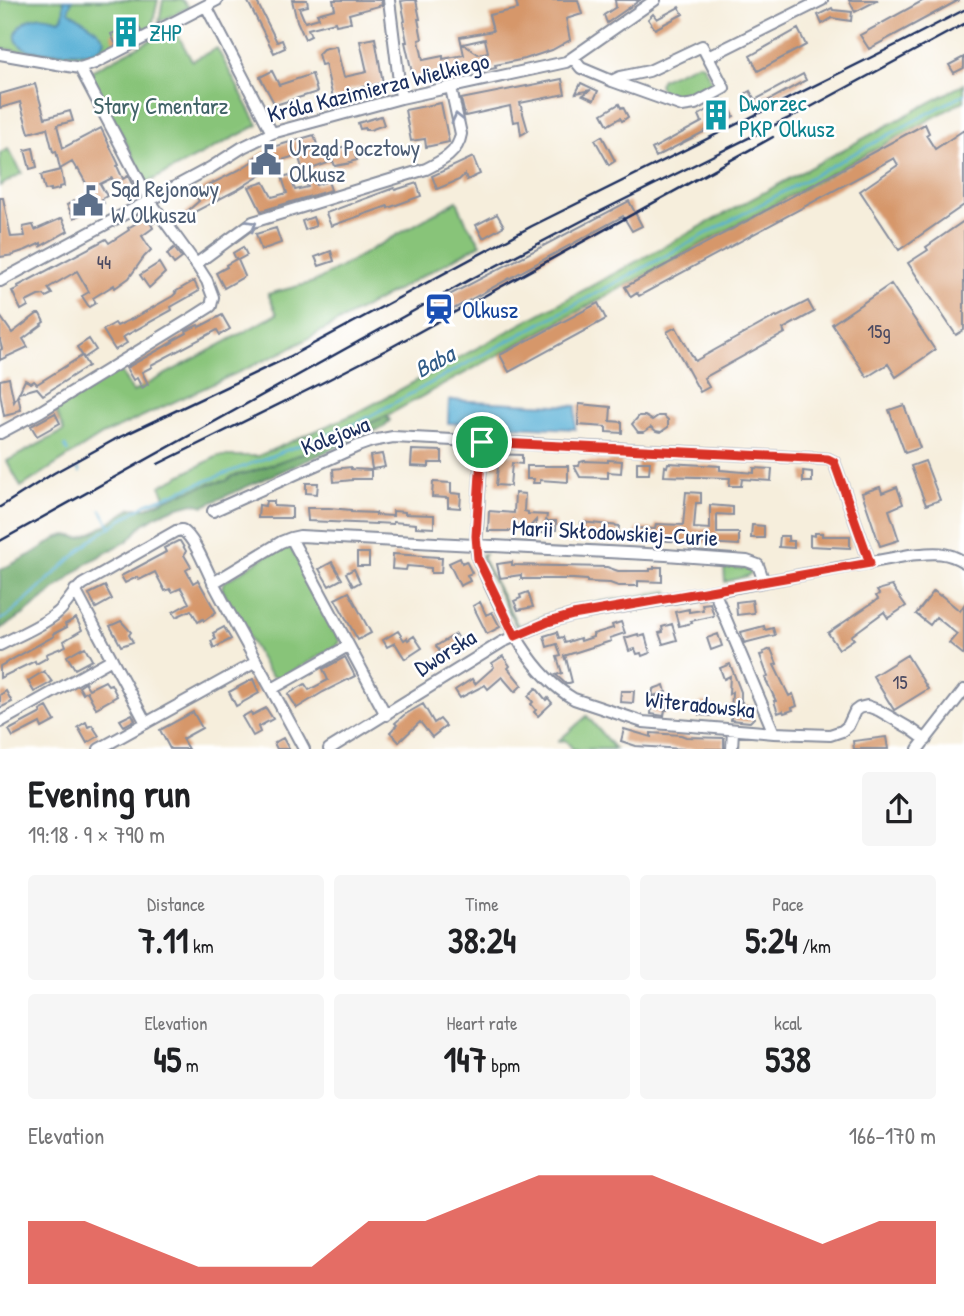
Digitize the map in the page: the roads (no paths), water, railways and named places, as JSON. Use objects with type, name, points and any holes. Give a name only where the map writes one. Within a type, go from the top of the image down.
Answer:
[{"type":"street","points":[[0,54],[80,68],[95,63],[217,0]]},
{"type":"street","points":[[389,0],[401,98]]},
{"type":"street","name":"Króla Kazimierza Wielkiego","points":[[0,281],[272,133],[401,98],[549,67],[573,58],[656,0]]},
{"type":"street","points":[[708,57],[822,0]]},
{"type":"street","points":[[206,6],[272,133]]},
{"type":"street","points":[[573,58],[581,68],[612,82],[682,106],[695,104],[724,88],[702,46],[649,71],[620,77],[612,82]]},
{"type":"street","points":[[0,432],[41,411],[211,306],[213,297],[197,265],[150,201],[80,68]]},
{"type":"street","points":[[197,265],[253,222],[441,162],[456,148],[461,134],[451,88]]},
{"type":"street","name":"Kolejowa","points":[[213,511],[372,441],[393,437],[828,459],[834,462],[870,563]]},
{"type":"street","name":"Witeradowska","points":[[482,442],[476,546],[478,559],[518,642],[555,687],[574,699],[643,722],[774,733],[830,734],[842,731],[848,726],[855,711],[867,706],[911,729],[922,745]]},
{"type":"street","points":[[0,645],[55,615],[65,606],[75,590],[103,571],[179,530],[184,531],[304,749]]},
{"type":"street","name":"Marii Skłodowskiej-Curie","points":[[213,583],[291,538],[300,536],[747,561],[758,565],[764,582]]},
{"type":"street","points":[[291,538],[386,715]]},
{"type":"street","name":"Dworska","points":[[329,749],[471,660],[548,622],[573,615],[933,552],[953,555],[964,562]]},
{"type":"street","points":[[75,590],[146,723]]},
{"type":"street","points":[[714,591],[774,733]]},
{"type":"street","points":[[272,690],[348,646]]},
{"type":"street","points":[[0,722],[112,659]]},
{"type":"street","points":[[99,749],[256,662]]},
{"type":"street","points":[[922,745],[964,690]]},
{"type":"street","points":[[732,749],[733,730]]},
{"type":"water","points":[[64,0],[72,0],[69,11],[93,27],[105,40],[101,47],[89,52],[43,52],[22,47],[16,39],[20,26],[40,16],[61,19]]},
{"type":"water","points":[[449,400],[576,406],[575,429],[448,423]]},
{"type":"waterway","name":"Baba","points":[[0,620],[8,616],[95,537],[146,504],[357,423],[964,94]]},
{"type":"waterway","points":[[65,446],[68,451]]},
{"type":"waterway","points":[[101,510],[110,526]]},
{"type":"railway","points":[[0,507],[114,440],[289,357],[532,226],[964,10]]},
{"type":"railway","points":[[0,541],[471,279],[807,109],[964,24]]},
{"type":"railway","points":[[158,464],[386,350],[773,137]]},
{"type":"place","name":"ZHP","points":[[126,32]]},
{"type":"place","name":"Dworzec PKP Olkusz","points":[[716,115]]},
{"type":"place","name":"Urząd Pocztowy Olkusz","points":[[266,160]]},
{"type":"place","name":"Sąd Rejonowy W Olkuszu","points":[[88,201]]},
{"type":"place","name":"Olkusz","points":[[439,309]]},
{"type":"park label","name":"Stary Cmentarz","points":[[161,105]]}]
